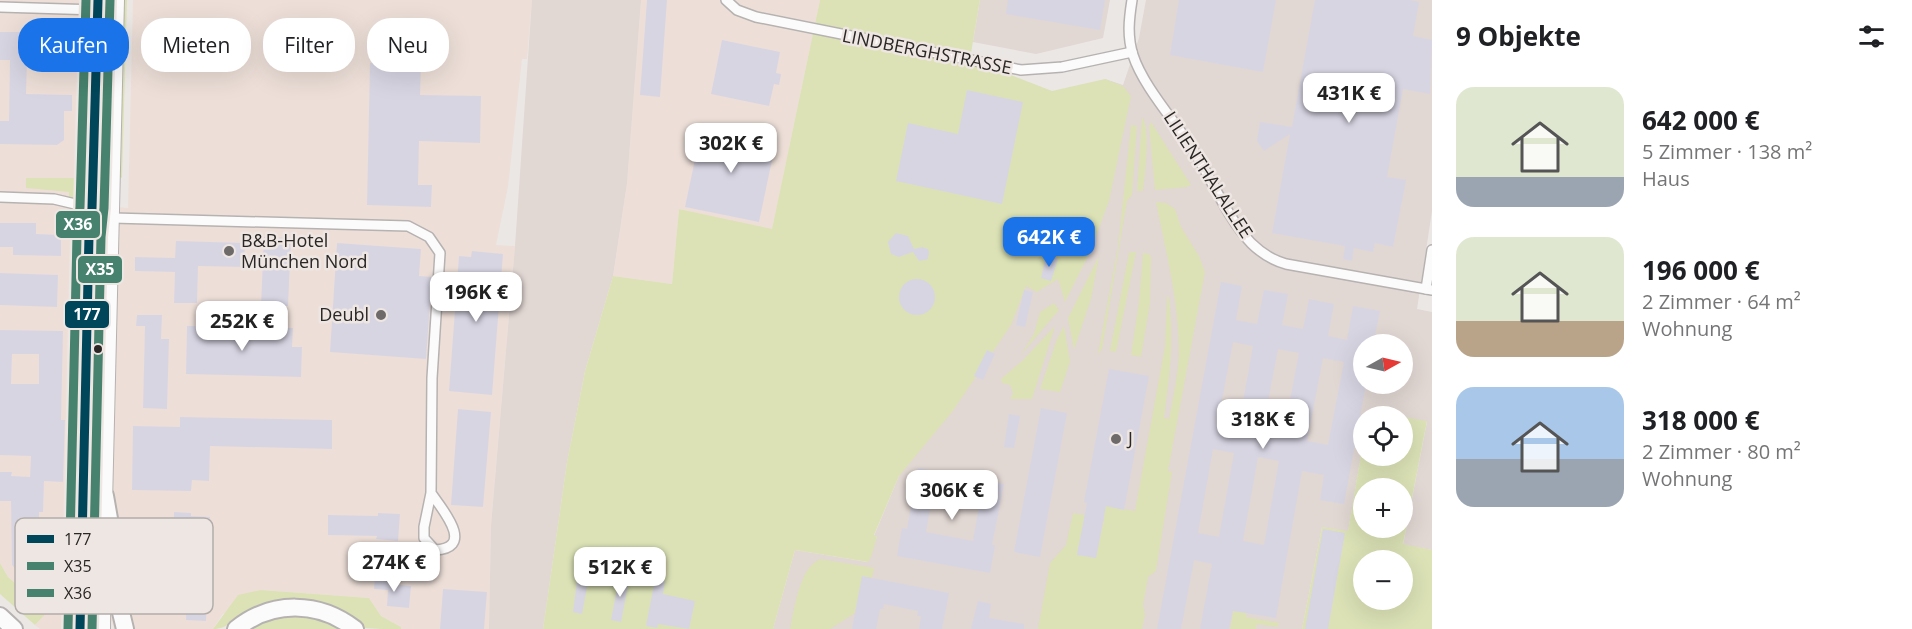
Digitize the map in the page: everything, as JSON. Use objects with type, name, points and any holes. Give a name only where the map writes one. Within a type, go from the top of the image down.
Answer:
[{"type":"highway","points":[[105,496],[109,518]]},
{"type":"highway","points":[[236,629],[267,611],[294,607],[307,607],[328,613],[355,629]]},
{"type":"highway","points":[[121,614],[125,629]]},
{"type":"highway","points":[[0,616],[14,629]]},
{"type":"main road","points":[[105,518],[117,0]]},
{"type":"main road","points":[[83,518],[97,5]]},
{"type":"main road","points":[[93,208],[113,218]]},
{"type":"main road","points":[[80,614],[80,629]]},
{"type":"main road","points":[[103,614],[103,629]]},
{"type":"street","name":"LINDBERGHSTRASSE","points":[[726,0],[737,10],[756,17],[1021,70],[1062,67],[1132,52]]},
{"type":"street","name":"LILIENTHALALLEE","points":[[1132,0],[1128,25],[1132,52],[1147,82],[1189,143],[1238,226],[1260,251],[1267,257],[1286,264],[1429,289]]},
{"type":"street","points":[[0,7],[97,5]]},
{"type":"street","points":[[0,197],[54,199],[93,208]]},
{"type":"street","points":[[113,218],[408,226],[429,237],[440,253],[432,378],[431,492],[424,537],[435,550],[443,550],[454,540],[456,534],[454,526],[431,492]]},
{"type":"street","points":[[1429,289],[1432,250]]},
{"type":"shaded area","points":[[0,0],[89,0],[89,18],[18,18],[18,72],[89,72],[88,204],[128,208],[133,0],[532,0],[527,59],[522,59],[508,187],[496,245],[515,246],[491,526],[489,629],[401,629],[381,616],[369,598],[261,590],[222,615],[213,629],[114,629],[111,619],[110,629],[40,629],[35,625],[44,614],[213,614],[213,518],[15,518],[15,583],[8,577],[0,563]]},
{"type":"shaded area","points":[[532,0],[641,0],[627,183],[613,276],[585,371],[567,462],[543,629],[489,629],[491,526],[515,246]]},
{"type":"shaded area","points":[[641,0],[820,0],[772,230],[679,209],[672,284],[613,276],[627,183]]},
{"type":"shaded area","points":[[980,0],[1110,0],[1103,38],[1036,54],[973,42]]},
{"type":"shaded area","points":[[1146,0],[1432,0],[1432,211],[1417,309],[1432,312],[1432,550],[1403,545],[1404,538],[1413,538],[1413,494],[1427,422],[1413,419],[1413,406],[1353,406],[1353,466],[1359,466],[1357,478],[1353,478],[1353,502],[1348,532],[1322,527],[1302,629],[773,629],[795,550],[867,562],[877,537],[874,536],[899,476],[1105,79],[1123,85],[1139,38]]},
{"type":"green space","points":[[103,0],[108,0],[108,18],[103,18]]},
{"type":"green space","points":[[124,0],[127,0],[126,18],[124,18]]},
{"type":"green space","points":[[820,0],[980,0],[970,59],[1052,91],[1105,79],[1123,86],[1131,96],[1109,201],[1091,250],[1065,302],[1058,279],[1037,292],[1026,286],[1011,325],[952,412],[899,476],[874,535],[877,537],[868,562],[795,550],[773,629],[543,629],[567,462],[585,371],[613,276],[672,284],[679,209],[772,229]]},
{"type":"green space","points":[[101,72],[107,72],[106,175],[104,174],[104,135],[100,129]]},
{"type":"green space","points":[[122,72],[125,72],[122,178],[120,177]]},
{"type":"green space","points":[[1142,117],[1147,142],[1146,164],[1143,191],[1137,191]]},
{"type":"green space","points":[[1151,122],[1191,185],[1155,190],[1149,126]]},
{"type":"green space","points":[[1131,125],[1137,126],[1132,195],[1127,201],[1102,349],[1098,354],[1118,247]]},
{"type":"green space","points":[[26,178],[76,178],[76,197],[69,197],[69,192],[26,188]]},
{"type":"green space","points":[[1156,202],[1166,203],[1175,209],[1181,227],[1199,256],[1205,272],[1168,471],[1172,472],[1156,571],[1148,577],[1142,629],[1038,629],[1050,563],[1066,545],[1073,513],[1085,515],[1077,554],[1096,558],[1104,519],[1104,506],[1135,511],[1165,346],[1167,297],[1169,297],[1171,343],[1164,418],[1169,419],[1178,370],[1177,315]]},
{"type":"green space","points":[[95,240],[99,240],[97,295],[101,310],[95,518],[91,518]]},
{"type":"green space","points":[[1136,252],[1116,352],[1110,351],[1129,253]]},
{"type":"green space","points":[[1143,253],[1151,257],[1150,303],[1141,357],[1131,355]]},
{"type":"green space","points":[[1099,256],[1091,299],[1074,350],[1068,318]]},
{"type":"green space","points":[[1054,303],[1059,310],[1020,356],[1034,334],[1040,312]]},
{"type":"green space","points":[[1055,326],[1032,399],[1010,399],[1013,393],[1010,385],[1002,383],[1001,379],[1023,360]]},
{"type":"green space","points":[[1064,326],[1070,362],[1060,392],[1040,389],[1057,339]]},
{"type":"green space","points":[[1413,419],[1427,421],[1413,493],[1413,478],[1357,478],[1359,466],[1413,466]]},
{"type":"green space","points":[[1353,502],[1353,538],[1404,538],[1403,544],[1432,550],[1432,629],[1302,629],[1322,527],[1348,531]]},
{"type":"green space","points":[[821,559],[874,568],[872,578],[862,577],[855,613],[830,629],[790,629],[803,579],[814,563]]},
{"type":"green space","points":[[0,563],[8,577],[15,583],[15,607],[0,594]]},
{"type":"green space","points":[[1240,571],[1254,574],[1246,617],[1279,623],[1278,627],[1257,624],[1256,629],[1230,629]]},
{"type":"green space","points":[[261,590],[369,598],[381,616],[401,629],[365,628],[332,607],[298,599],[264,605],[244,613],[226,626],[213,629],[238,595]]},
{"type":"green space","points":[[303,611],[346,629],[243,629],[254,622]]},
{"type":"green space","points":[[23,614],[45,614],[35,625]]},
{"type":"green space","points":[[87,614],[96,614],[96,629],[87,629]]},
{"type":"building","points":[[647,0],[667,0],[660,97],[640,95]]},
{"type":"building","points":[[1008,0],[1105,0],[1100,30],[1006,14]]},
{"type":"building","points":[[1179,0],[1276,0],[1263,72],[1170,55]]},
{"type":"building","points":[[1315,0],[1409,0],[1419,2],[1413,36],[1432,40],[1430,94],[1403,89],[1387,177],[1406,180],[1393,247],[1375,243],[1373,252],[1354,248],[1352,261],[1343,259],[1345,246],[1272,233],[1290,134],[1264,151],[1257,141],[1260,122],[1292,127]]},
{"type":"building","points":[[0,32],[18,32],[18,72],[27,72],[26,94],[72,95],[72,111],[64,111],[64,140],[57,145],[0,144],[0,121],[9,121],[10,60],[0,60]]},
{"type":"building","points":[[722,40],[780,52],[776,73],[781,74],[779,85],[774,84],[769,106],[711,94]]},
{"type":"building","points":[[370,72],[421,72],[420,95],[481,96],[480,143],[419,141],[418,185],[432,185],[431,207],[367,205]]},
{"type":"building","points":[[967,90],[1023,102],[1002,204],[896,181],[908,123],[958,134]]},
{"type":"building","points":[[702,126],[776,141],[759,222],[685,207]]},
{"type":"building","points":[[0,223],[36,223],[36,234],[61,235],[61,256],[13,255],[13,247],[0,247]]},
{"type":"building","points":[[896,233],[908,236],[914,249],[922,247],[928,249],[928,259],[919,261],[913,252],[899,257],[891,254],[888,242]]},
{"type":"building","points":[[264,237],[291,238],[288,306],[261,305]]},
{"type":"building","points":[[176,241],[245,243],[244,267],[198,266],[197,303],[174,303],[175,272],[135,271],[135,257],[175,258]]},
{"type":"building","name":"Deubl","points":[[337,243],[421,249],[419,276],[432,277],[426,359],[330,352]]},
{"type":"building","points":[[472,251],[503,254],[492,395],[449,391],[459,256],[471,257]]},
{"type":"building","points":[[1046,256],[1058,259],[1051,281],[1041,278]]},
{"type":"building","points":[[0,273],[58,275],[57,307],[0,305]]},
{"type":"building","points":[[917,279],[930,284],[935,297],[930,310],[917,315],[904,310],[899,297],[904,284]]},
{"type":"building","points":[[1221,282],[1242,286],[1236,320],[1257,324],[1264,290],[1288,294],[1282,325],[1303,329],[1309,299],[1334,304],[1328,336],[1347,340],[1353,306],[1380,311],[1375,334],[1353,334],[1353,394],[1364,394],[1362,406],[1353,406],[1353,455],[1344,504],[1320,500],[1324,475],[1302,471],[1276,618],[1233,611],[1229,629],[1200,629],[1212,564],[1194,560],[1181,629],[1157,629]],"holes":[[[1233,342],[1253,346],[1238,430],[1217,426]],[[1278,349],[1299,353],[1283,437],[1262,433]],[[1323,358],[1344,362],[1328,445],[1307,441]],[[1213,449],[1234,453],[1219,537],[1198,533]],[[1258,457],[1279,461],[1264,545],[1243,541]]]},
{"type":"building","points":[[1024,290],[1033,292],[1025,327],[1016,325]]},
{"type":"building","points":[[137,315],[162,315],[161,339],[169,339],[167,409],[143,408],[145,326],[136,326]]},
{"type":"building","points":[[187,326],[293,328],[292,347],[302,347],[301,377],[186,374]]},
{"type":"building","points":[[0,330],[63,331],[61,420],[65,420],[63,482],[44,481],[43,512],[39,512],[39,518],[15,518],[15,568],[12,565],[11,501],[0,501],[0,472],[12,472],[11,476],[30,477],[31,456],[0,455]],"holes":[[[12,354],[39,354],[39,384],[11,384]]]},
{"type":"building","points":[[987,350],[995,354],[983,380],[974,376]]},
{"type":"building","name":"J","points":[[1109,369],[1149,376],[1124,510],[1106,506],[1096,558],[1077,555],[1087,503],[1084,502]]},
{"type":"building","points":[[1041,408],[1067,413],[1040,557],[1014,552]]},
{"type":"building","points":[[458,409],[491,412],[483,507],[451,505]]},
{"type":"building","points":[[1009,414],[1020,416],[1014,448],[1004,447]]},
{"type":"building","points":[[180,417],[332,420],[332,449],[210,446],[209,481],[192,480],[191,491],[132,490],[133,426],[180,427]]},
{"type":"building","points":[[918,468],[1004,484],[992,545],[995,545],[990,573],[897,556],[902,528],[907,529]],"holes":[[[933,491],[980,500],[973,541],[926,532]]]},
{"type":"building","points":[[174,512],[210,517],[210,518],[174,518]]},
{"type":"building","points":[[378,513],[400,514],[398,541],[376,539],[377,536],[328,535],[328,515],[378,516]]},
{"type":"building","points":[[1323,529],[1345,533],[1328,629],[1305,629]]},
{"type":"building","points":[[579,565],[591,566],[582,614],[573,612]]},
{"type":"building","points":[[620,573],[630,575],[621,622],[611,620]]},
{"type":"building","points":[[862,576],[949,593],[942,629],[919,629],[921,616],[917,616],[918,611],[884,604],[883,609],[880,609],[876,629],[852,629]]},
{"type":"building","points":[[375,577],[389,578],[389,584],[411,586],[409,608],[387,606],[388,590],[374,589]]},
{"type":"building","points":[[655,579],[665,581],[663,594],[695,601],[689,629],[658,624],[657,628],[646,626]]},
{"type":"building","points":[[443,589],[487,592],[484,629],[440,629]]},
{"type":"building","points":[[978,601],[991,604],[989,618],[1024,624],[1024,629],[971,629]]},
{"type":"building","points":[[186,614],[206,614],[206,621],[186,620]]},
{"type":"transit line","name":"X36","points":[[71,518],[77,236],[80,207],[86,0]]},
{"type":"transit line","name":"177","points":[[83,518],[89,236],[92,208],[98,0]]},
{"type":"transit line","name":"X35","points":[[95,518],[101,237],[104,208],[110,0]]},
{"type":"transit line","name":"X36","points":[[68,614],[68,629]]},
{"type":"transit line","name":"177","points":[[80,614],[80,629]]},
{"type":"transit line","name":"X35","points":[[92,614],[92,629]]},
{"type":"place","name":"B&B-Hotel München Nord","points":[[229,251]]},
{"type":"place","name":"Deubl","points":[[381,315]]},
{"type":"place","name":"J","points":[[1116,439]]}]
